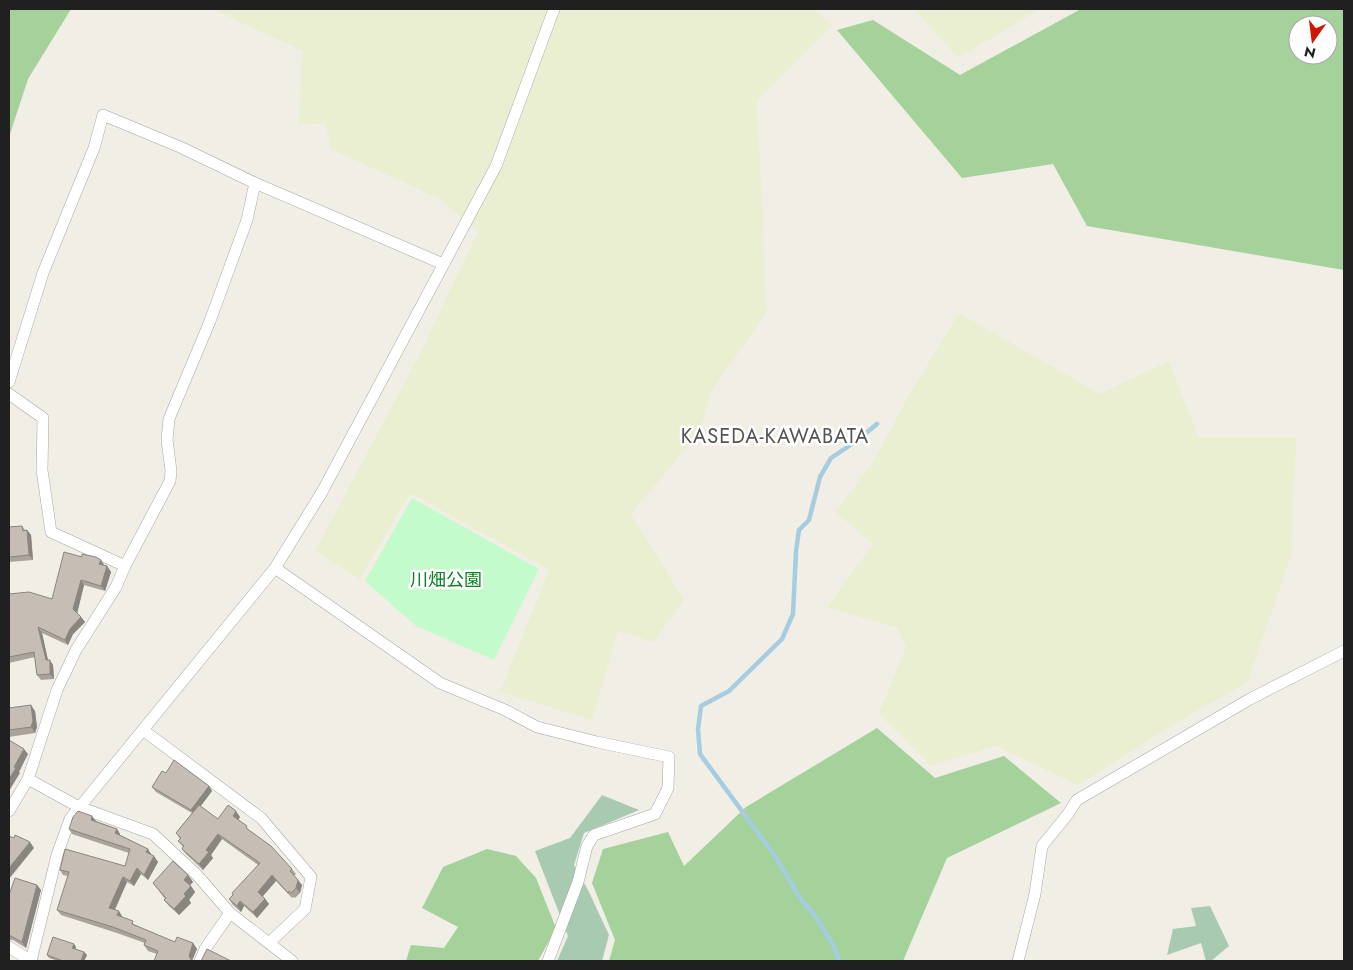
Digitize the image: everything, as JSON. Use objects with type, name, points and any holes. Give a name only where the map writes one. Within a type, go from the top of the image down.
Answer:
[{"type":"street","points":[[9,947],[31,961],[57,855],[70,819],[275,568],[322,492],[496,166],[554,9]]},
{"type":"street","points":[[9,382],[43,273],[94,148],[103,115],[180,147],[255,183],[443,264]]},
{"type":"street","points":[[9,811],[28,779],[57,690],[76,650],[116,587],[125,566],[170,481],[171,471],[167,440],[169,420],[210,321],[247,220],[255,183]]},
{"type":"street","points":[[9,394],[44,418],[42,470],[51,532],[125,566]]},
{"type":"street","points":[[275,568],[440,682],[538,727],[596,742],[669,757],[668,788],[655,814],[594,835],[587,846],[578,882],[548,961]]},
{"type":"street","points":[[1018,961],[1036,894],[1042,846],[1077,800],[1250,699],[1344,651]]},
{"type":"street","points":[[143,730],[261,818],[311,877],[306,909],[269,943]]},
{"type":"street","points":[[28,779],[79,807],[153,834],[197,875],[230,912],[292,961]]},
{"type":"street","points":[[200,961],[205,949],[230,912]]},
{"type":"green space","points":[[9,9],[71,9],[28,79],[9,137]]},
{"type":"green space","points":[[212,9],[814,9],[832,26],[757,101],[767,312],[712,390],[699,433],[631,514],[684,600],[653,642],[618,631],[592,720],[500,692],[549,570],[410,493],[360,579],[315,551],[421,352],[478,232],[440,199],[331,149],[325,123],[298,125],[303,51]]},
{"type":"green space","points":[[914,9],[1040,9],[958,58]]},
{"type":"green space","points":[[1081,9],[1344,9],[1344,270],[1087,226],[1053,164],[962,178],[837,30],[873,20],[960,75]]},
{"type":"green space","points":[[959,313],[1100,394],[1169,361],[1198,437],[1296,437],[1292,553],[1247,683],[1179,721],[1078,785],[996,746],[931,766],[879,714],[906,647],[897,628],[827,607],[873,544],[835,512],[872,464],[909,395]]},
{"type":"green space","name":"川畑公園","points":[[412,498],[539,569],[494,660],[416,626],[365,581]]},
{"type":"green space","points":[[877,728],[935,778],[1004,756],[1061,803],[947,858],[903,961],[609,961],[615,940],[592,883],[603,849],[668,832],[684,866],[746,807]]},
{"type":"green space","points":[[602,795],[639,810],[584,833],[574,865],[609,935],[602,961],[557,961],[568,936],[535,851],[570,838]]},
{"type":"green space","points":[[487,849],[516,856],[536,878],[556,928],[538,961],[406,961],[411,945],[444,948],[458,927],[422,908],[443,867]]},
{"type":"green space","points":[[1210,906],[1229,946],[1211,961],[1206,961],[1201,943],[1167,955],[1173,929],[1196,926],[1191,908]]},
{"type":"building","points":[[22,526],[23,531],[27,530],[29,555],[9,557],[9,527]]},
{"type":"building","points":[[64,552],[82,557],[82,554],[96,557],[101,560],[99,564],[107,566],[101,586],[81,580],[73,609],[81,617],[70,629],[65,640],[38,627],[46,660],[50,660],[50,674],[37,675],[34,652],[9,657],[9,594],[29,592],[52,599]]},
{"type":"building","points":[[31,705],[33,721],[31,727],[9,730],[9,708]]},
{"type":"building","points":[[9,740],[24,749],[9,779]]},
{"type":"building","points":[[174,760],[209,786],[191,810],[152,787],[162,771],[166,773]]},
{"type":"building","points":[[199,805],[218,819],[228,805],[236,811],[233,816],[271,846],[292,869],[290,871],[298,880],[296,888],[291,893],[289,891],[288,893],[272,875],[258,892],[265,899],[253,912],[240,901],[237,906],[229,899],[233,895],[232,893],[260,863],[218,834],[206,850],[209,852],[199,864],[182,849],[184,846],[178,841],[181,838],[176,833]]},
{"type":"building","points":[[78,811],[92,816],[91,820],[117,829],[115,833],[148,849],[146,852],[154,856],[144,875],[137,868],[130,881],[123,877],[109,908],[119,911],[117,915],[133,921],[132,924],[175,942],[177,937],[193,943],[189,956],[192,961],[154,961],[158,951],[144,945],[146,940],[113,927],[57,910],[69,872],[60,870],[65,849],[125,866],[130,849],[69,829],[73,817]]},
{"type":"building","points":[[15,835],[30,842],[9,868],[9,836],[14,838]]},
{"type":"building","points":[[173,861],[188,875],[184,880],[191,886],[184,894],[186,896],[174,909],[164,900],[166,898],[153,883]]},
{"type":"building","points":[[15,878],[37,885],[22,942],[9,935],[9,895]]},
{"type":"building","points":[[53,937],[74,944],[72,948],[84,952],[81,961],[63,961],[47,955]]},
{"type":"building","points":[[207,949],[231,961],[201,961]]},
{"type":"waterway","points":[[839,961],[834,946],[816,917],[800,898],[775,856],[700,754],[698,729],[701,706],[729,691],[782,639],[793,614],[799,530],[809,520],[820,477],[831,458],[877,424]]},
{"type":"district","name":"KASEDA-KAWABATA","points":[[775,436]]}]
